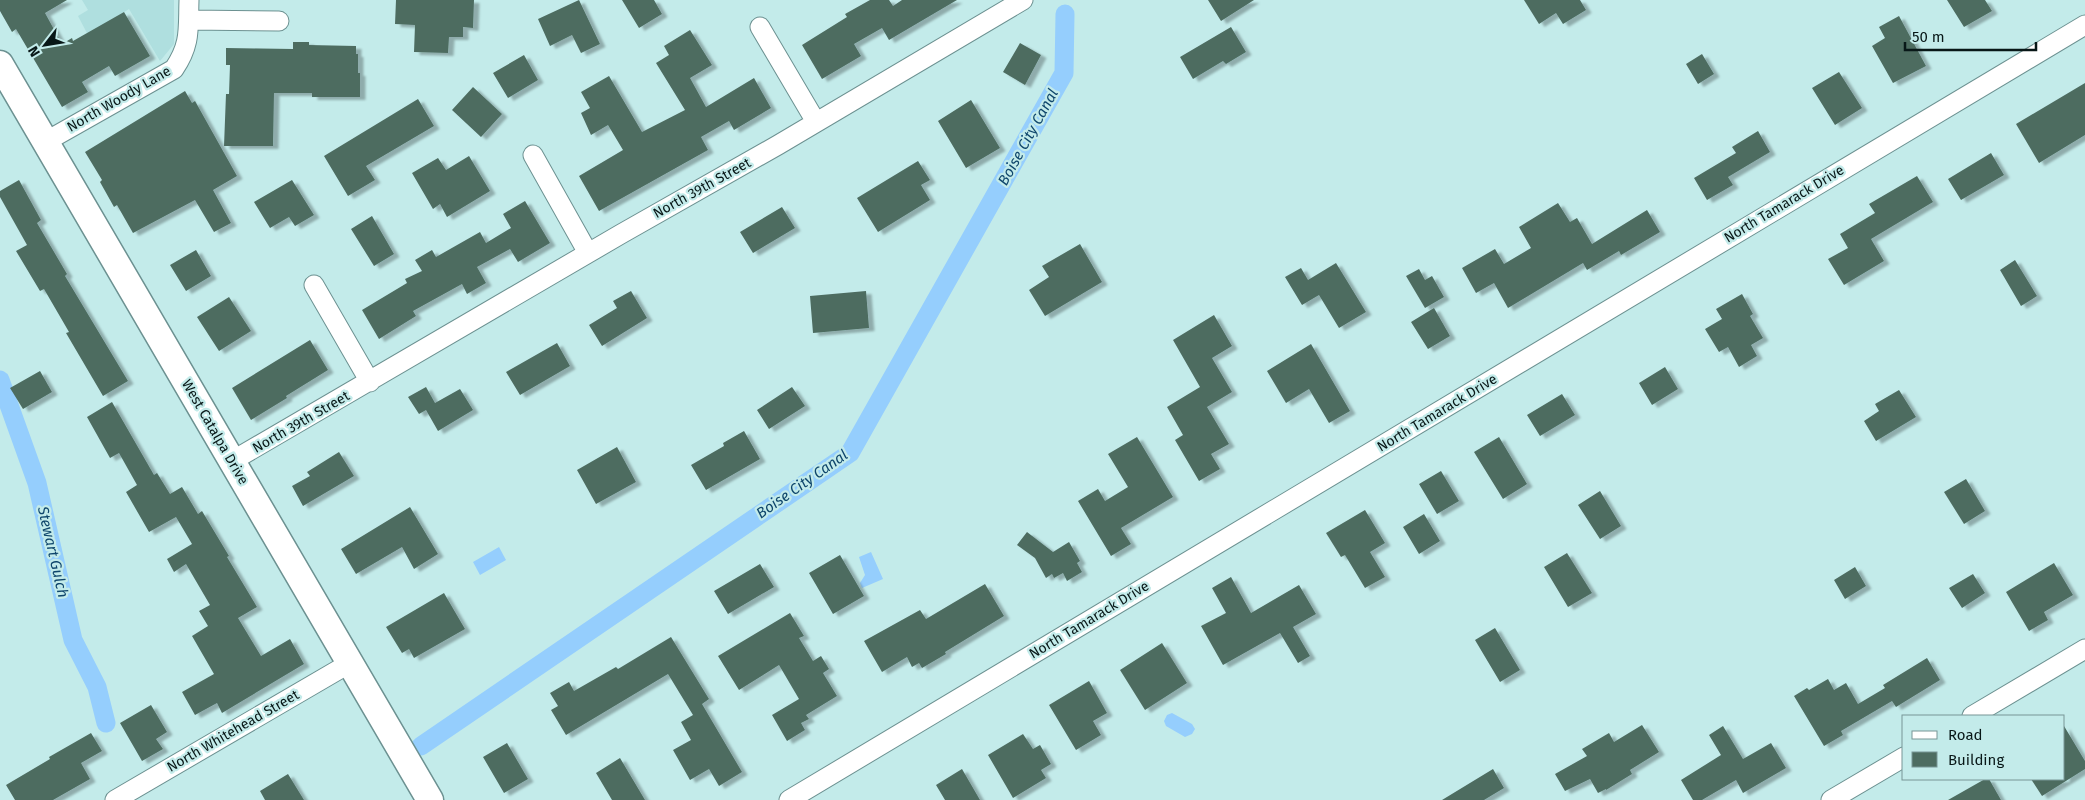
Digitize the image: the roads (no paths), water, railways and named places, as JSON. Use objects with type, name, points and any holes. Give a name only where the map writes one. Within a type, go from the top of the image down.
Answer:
[{"type":"street","name":"North Woody Lane","points":[[46,142],[174,69],[184,55],[188,41],[189,0]]},
{"type":"street","name":"North 39th Street","points":[[232,461],[816,122],[1013,3]]},
{"type":"street","points":[[189,20],[279,21]]},
{"type":"street","name":"North Tamarack Drive","points":[[789,800],[2085,25]]},
{"type":"street","points":[[760,27],[816,122]]},
{"type":"street","name":"West Catalpa Drive","points":[[0,64],[430,800]]},
{"type":"street","points":[[533,155],[588,253]]},
{"type":"street","points":[[314,285],[370,382]]},
{"type":"street","points":[[1974,715],[2085,649]]},
{"type":"street","name":"North Whitehead Street","points":[[115,800],[350,663]]},
{"type":"street","points":[[1831,800],[1902,758]]},
{"type":"water","points":[[499,547],[506,560],[480,575],[473,562]]},
{"type":"water","points":[[871,552],[883,579],[862,588],[860,583],[865,575],[859,557]]},
{"type":"water","points":[[1172,713],[1192,724],[1195,729],[1192,734],[1185,737],[1166,726],[1164,721],[1167,715]]},
{"type":"waterway","name":"Boise City Canal","points":[[421,746],[850,453],[1064,73],[1065,14]]},
{"type":"waterway","name":"Stewart Gulch","points":[[0,380],[37,483],[73,640],[97,687],[106,723]]}]
